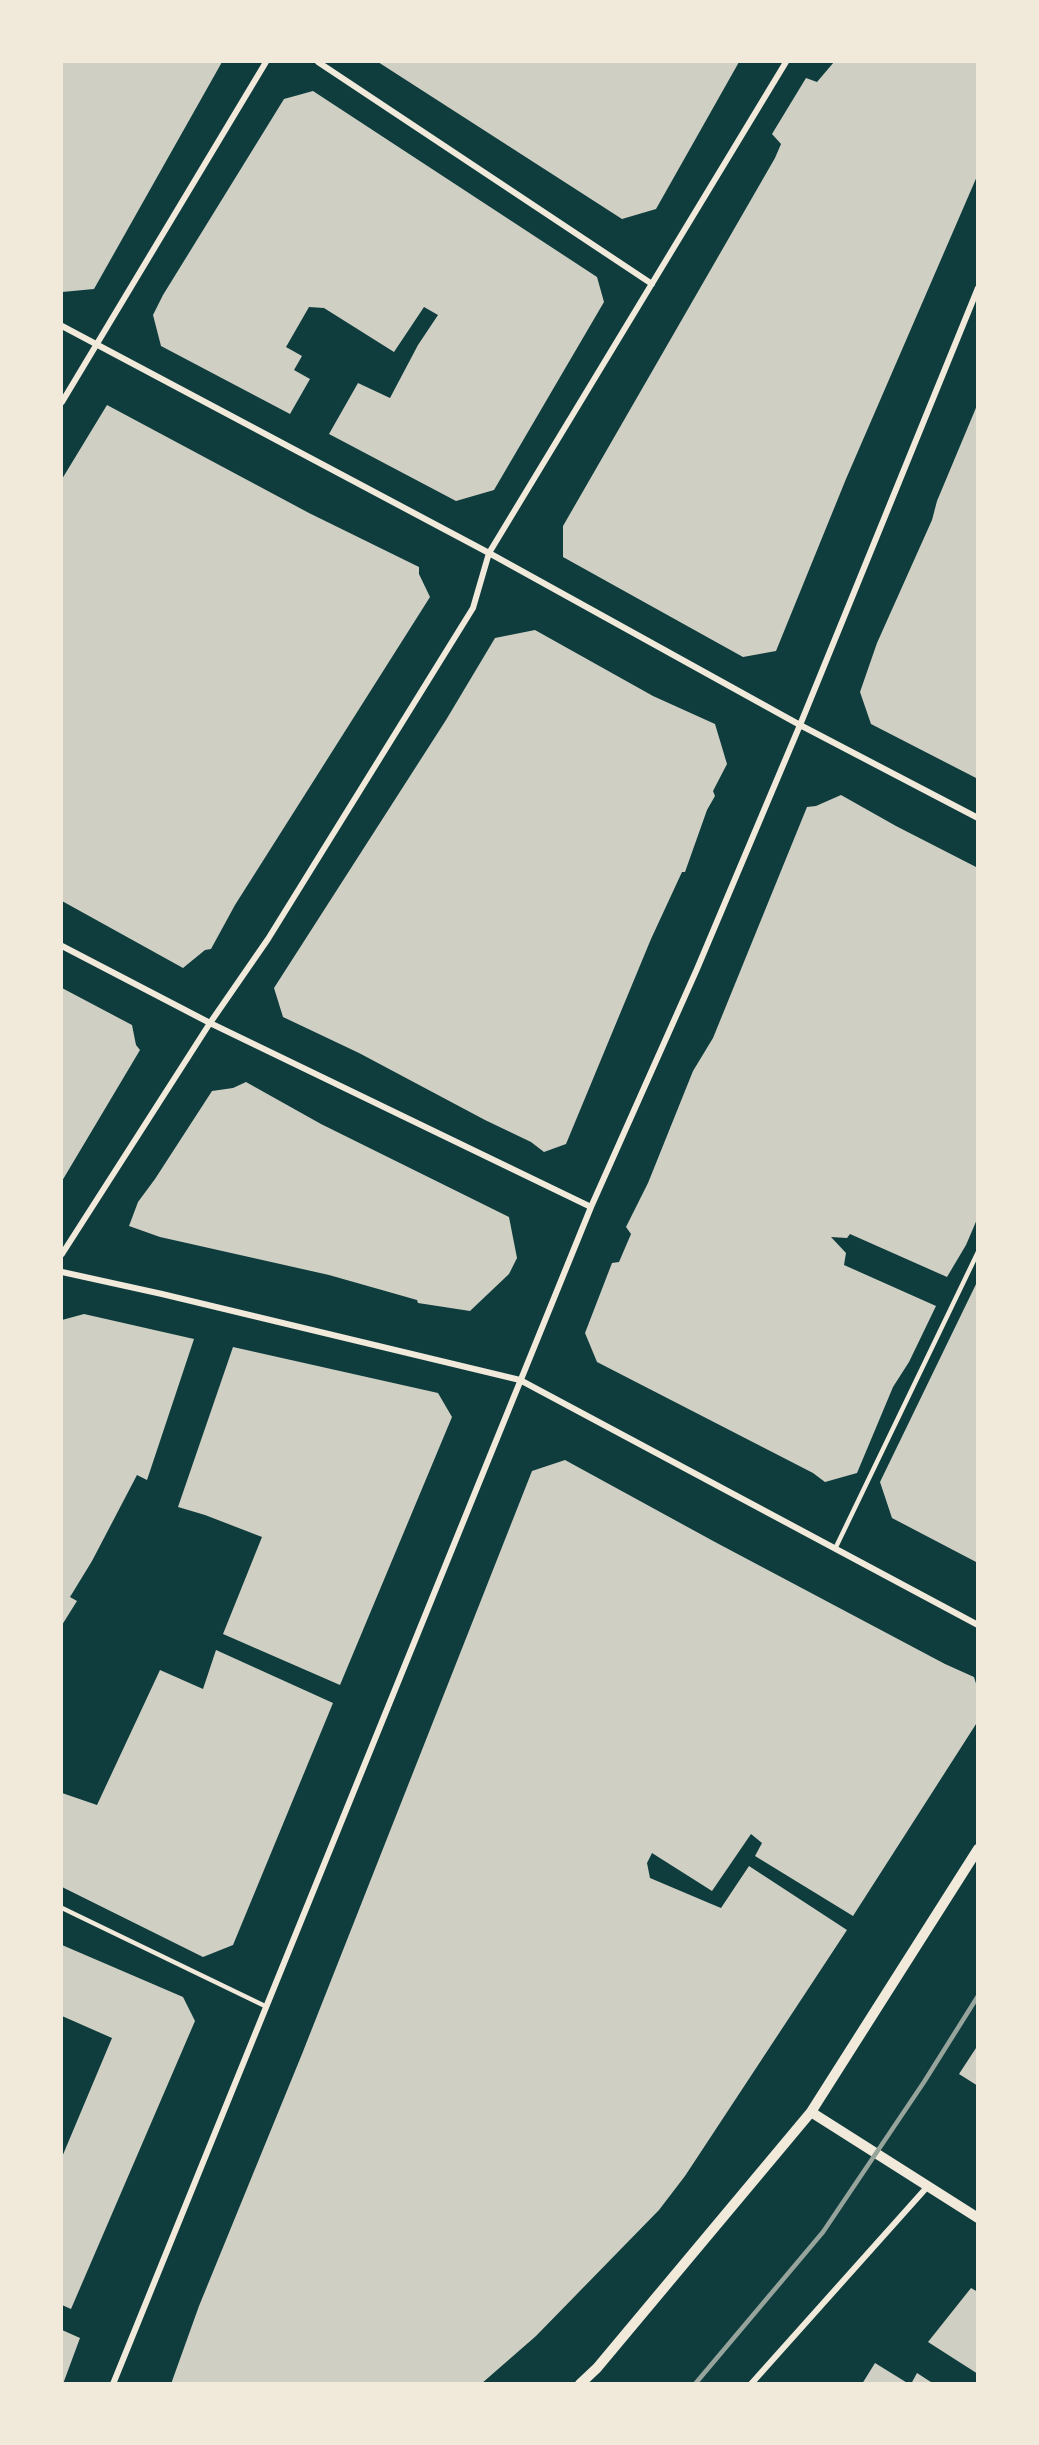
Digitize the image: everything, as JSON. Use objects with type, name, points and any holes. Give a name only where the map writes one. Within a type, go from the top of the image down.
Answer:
[{"type":"street","points":[[62,402],[266,62]]},
{"type":"street","points":[[318,62],[652,284]]},
{"type":"street","points":[[62,1254],[210,1023],[274,929],[474,608],[489,553],[786,62]]},
{"type":"street","points":[[113,2384],[591,1207],[800,725],[978,288]]},
{"type":"street","points":[[62,326],[489,553],[800,725],[978,818]]},
{"type":"street","points":[[62,946],[210,1023],[591,1207]]},
{"type":"street","points":[[62,1272],[162,1293],[520,1380],[978,1625]]},
{"type":"street","points":[[580,2384],[605,2359],[811,2112],[978,1849]]},
{"type":"street","points":[[811,2112],[978,2218]]},
{"type":"street","points":[[751,2384],[928,2186]]},
{"type":"lane","points":[[835,1549],[978,1252]]},
{"type":"lane","points":[[62,1908],[265,2006]]},
{"type":"building","points":[[62,62],[222,62],[94,289],[62,292]]},
{"type":"building","points":[[378,62],[739,62],[656,209],[622,219]]},
{"type":"building","points":[[834,62],[978,62],[978,174],[846,479],[776,651],[743,657],[563,557],[563,526],[775,158],[781,144],[772,134],[806,78],[817,82]]},
{"type":"building","points":[[313,91],[597,277],[604,302],[494,490],[456,501],[329,434],[358,383],[390,398],[418,345],[438,315],[424,307],[394,352],[324,308],[309,307],[286,347],[302,356],[294,370],[310,379],[290,414],[161,346],[153,315],[163,295],[284,99]]},
{"type":"building","points":[[978,403],[978,779],[871,724],[860,692],[877,643],[932,520],[937,501]]},
{"type":"building","points":[[107,405],[309,513],[419,567],[419,574],[430,597],[235,905],[211,949],[205,950],[183,968],[62,901],[62,479]]},
{"type":"building","points":[[535,630],[653,696],[715,724],[727,764],[713,791],[715,796],[707,810],[685,872],[682,872],[651,939],[566,1144],[544,1152],[531,1142],[359,1053],[283,1017],[274,988],[446,720],[495,638]]},
{"type":"building","points":[[841,795],[978,868],[978,1217],[966,1245],[947,1277],[850,1234],[847,1238],[831,1237],[846,1253],[844,1265],[936,1306],[909,1362],[893,1387],[857,1473],[825,1482],[813,1473],[597,1362],[585,1333],[612,1263],[619,1262],[631,1234],[626,1227],[648,1183],[693,1071],[713,1038],[807,807],[816,806]]},
{"type":"building","points":[[62,988],[132,1025],[136,1045],[140,1050],[62,1181]]},
{"type":"building","points":[[246,1082],[321,1124],[509,1217],[517,1258],[509,1274],[470,1311],[418,1303],[417,1300],[329,1275],[160,1237],[129,1226],[138,1202],[212,1091],[233,1088]]},
{"type":"building","points":[[978,1280],[978,1563],[892,1518],[880,1482]]},
{"type":"building","points":[[84,1314],[194,1339],[147,1480],[137,1475],[92,1561],[70,1597],[77,1601],[62,1625],[62,1320]]},
{"type":"building","points":[[233,1347],[438,1393],[452,1417],[340,1685],[223,1634],[262,1537],[178,1507]]},
{"type":"building","points":[[565,1460],[715,1542],[945,1664],[974,1677],[978,1690],[978,1721],[853,1916],[755,1856],[762,1843],[751,1834],[712,1891],[652,1853],[647,1863],[650,1878],[721,1908],[749,1866],[847,1930],[685,2176],[659,2210],[536,2336],[481,2384],[171,2384],[199,2306],[302,2054],[532,1471]]},
{"type":"building","points":[[216,1650],[333,1703],[233,1945],[203,1957],[62,1887],[62,1793],[97,1805],[160,1670],[203,1689]]},
{"type":"building","points":[[62,1945],[183,1997],[195,2021],[71,2309],[62,2305],[62,2157],[112,2038],[62,2016]]},
{"type":"building","points":[[978,2045],[978,2086],[959,2074]]},
{"type":"building","points":[[971,2288],[978,2292],[978,2374],[928,2342]]},
{"type":"building","points":[[62,2330],[80,2338],[63,2384],[62,2384]]},
{"type":"building","points":[[875,2363],[909,2384],[862,2384]]},
{"type":"building","points":[[917,2373],[934,2384],[911,2384]]},
{"type":"railway","points":[[695,2384],[823,2232],[924,2082],[978,1996]]}]
